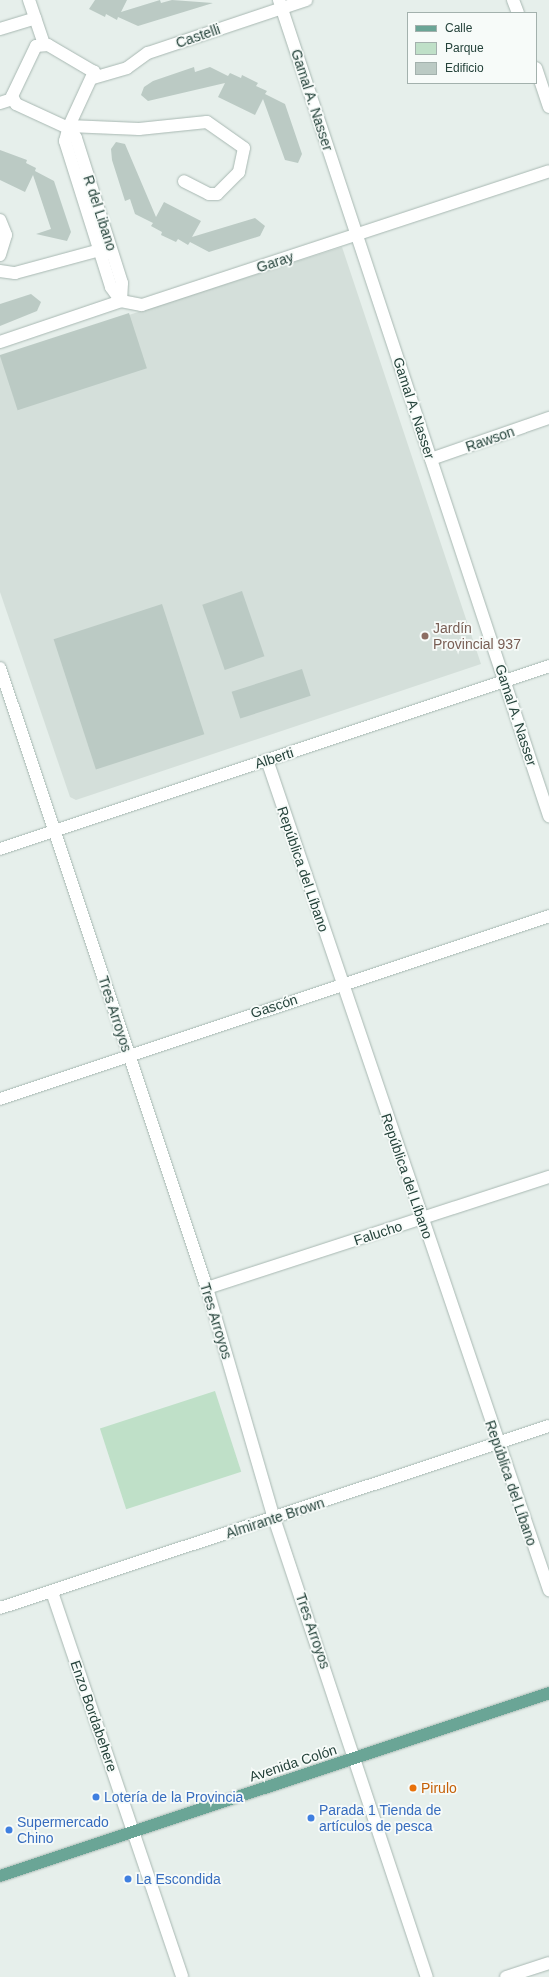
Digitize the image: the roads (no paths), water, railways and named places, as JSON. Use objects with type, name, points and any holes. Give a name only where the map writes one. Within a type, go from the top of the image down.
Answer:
[{"type":"main road","name":"Avenida Colón","points":[[0,1876],[549,1693]]},
{"type":"street","points":[[29,0],[44,44],[90,68],[93,78],[69,126],[65,141],[112,287],[121,302]]},
{"type":"street","name":"Castelli","points":[[93,78],[126,68],[148,53],[280,4],[306,0]]},
{"type":"street","points":[[513,0],[518,12]]},
{"type":"street","name":"Gamal A. Nasser","points":[[280,4],[549,816]]},
{"type":"street","points":[[0,29],[35,18]]},
{"type":"street","points":[[0,103],[12,99],[34,50],[44,44]]},
{"type":"street","points":[[537,71],[549,107]]},
{"type":"street","points":[[12,99],[16,104],[69,126],[139,129],[207,122],[244,148],[239,172],[217,194],[209,194],[184,181]]},
{"type":"street","name":"R del Libano","points":[[69,126],[76,138],[113,252],[122,283],[121,302]]},
{"type":"street","name":"Garay","points":[[0,342],[121,302],[142,305],[549,171]]},
{"type":"street","points":[[0,220],[6,235],[0,255]]},
{"type":"street","points":[[0,272],[15,273],[100,250],[113,252]]},
{"type":"street","name":"Rawson","points":[[431,459],[549,418]]},
{"type":"street","name":"Alberti","points":[[0,849],[549,666]]},
{"type":"street","name":"Tres Arroyos","points":[[0,668],[207,1288],[274,1518],[356,1758],[427,1977]]},
{"type":"street","name":"República del Líbano","points":[[267,760],[497,1444],[549,1590]]},
{"type":"street","name":"Gascón","points":[[0,1099],[129,1054],[549,916]]},
{"type":"street","name":"Falucho","points":[[207,1288],[549,1176]]},
{"type":"street","name":"Almirante Brown","points":[[0,1608],[549,1426]]},
{"type":"street","name":"Enzo Bordabehere","points":[[52,1592],[182,1977]]},
{"type":"street","points":[[506,1977],[549,1963]]},
{"type":"place","name":"Jardín Provincial 937","points":[[425,636]]},
{"type":"place","name":"Pirulo","points":[[413,1788]]},
{"type":"place","name":"Lotería de la Provincia","points":[[96,1797]]},
{"type":"place","name":"Parada 1 Tienda de artículos de pesca","points":[[311,1818]]},
{"type":"place","name":"Supermercado Chino","points":[[9,1830]]},
{"type":"place","name":"La Escondida","points":[[128,1879]]}]
